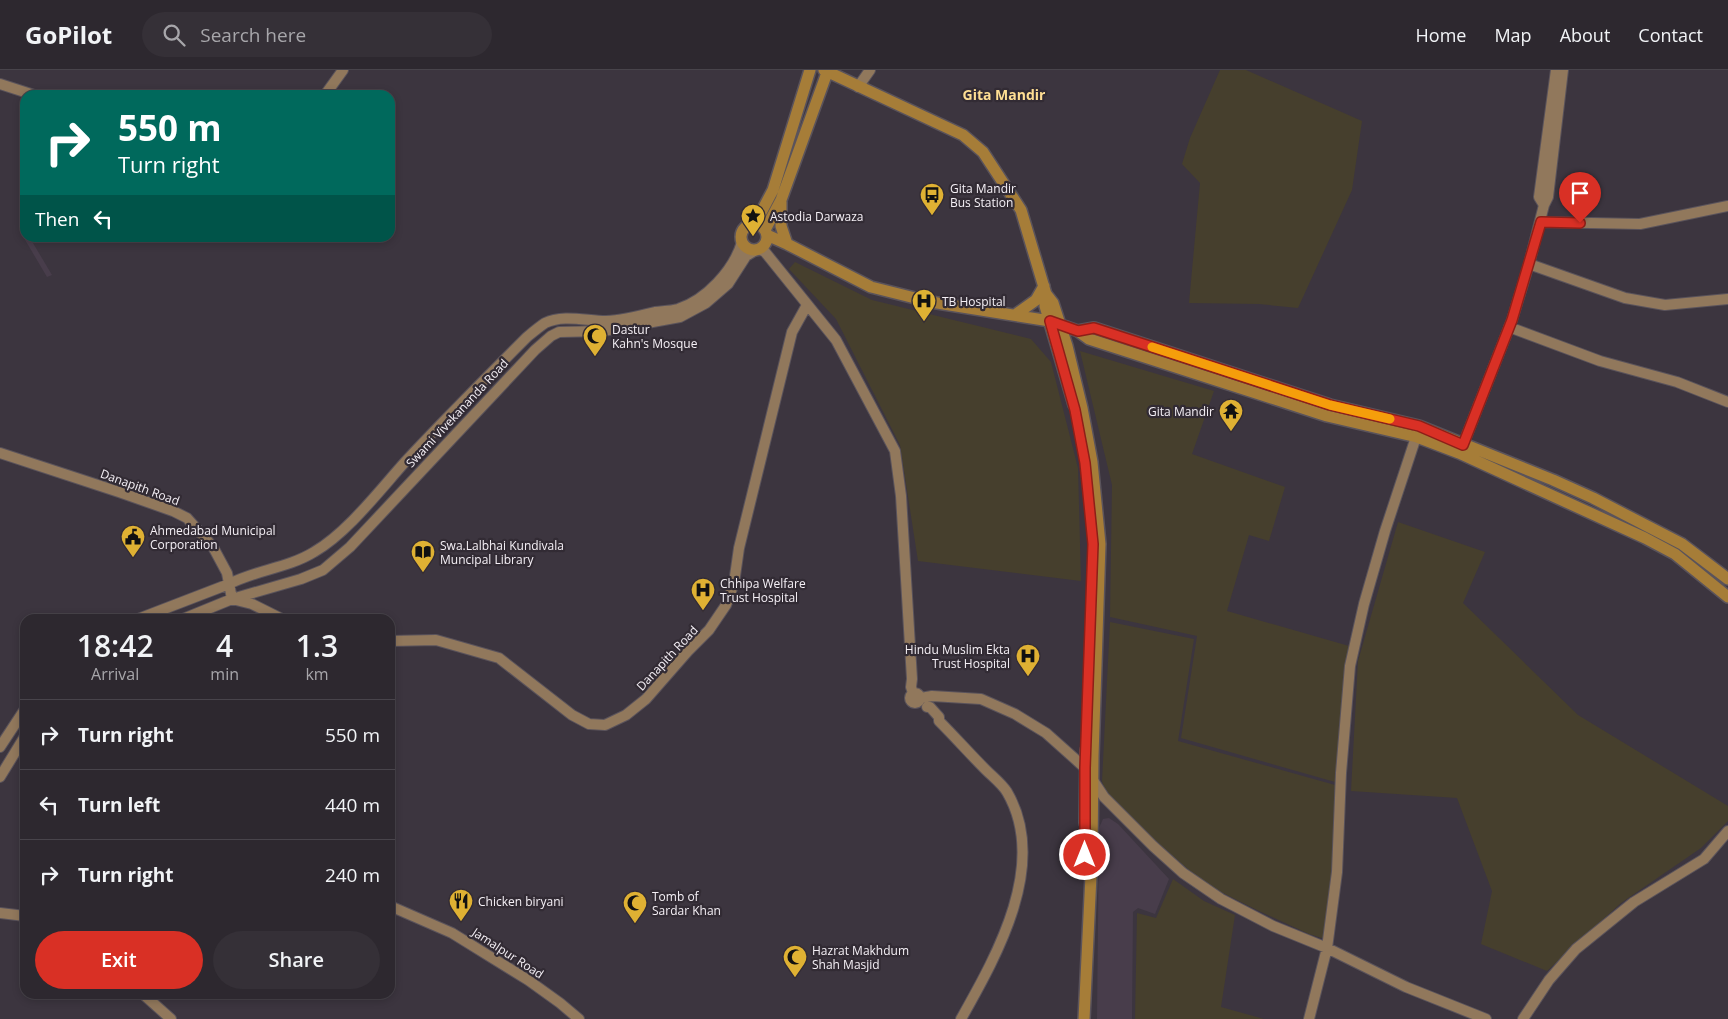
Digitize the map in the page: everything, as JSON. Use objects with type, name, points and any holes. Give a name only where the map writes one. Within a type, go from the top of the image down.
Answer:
[{"type":"main road","points":[[810,70],[762,230],[764,245],[757,250],[748,249],[741,238],[743,230],[750,225],[762,230],[871,287],[931,302],[1055,323],[1078,331],[1089,339],[1327,416],[1418,432],[1461,449],[1553,480],[1659,531],[1692,550],[1728,578]]},
{"type":"main road","points":[[762,230],[781,200],[827,70],[858,87],[963,135],[984,152],[1021,210],[1045,290],[1053,303],[1055,323],[1085,463],[1093,544],[1085,768],[1085,855],[1077,1019]]},
{"type":"main road","points":[[781,200],[781,226],[787,244]]},
{"type":"main road","points":[[1016,316],[1045,290]]},
{"type":"main road","points":[[1055,323],[1082,408],[1091,454],[1100,544],[1093,747],[1092,855],[1084,1019]]},
{"type":"main road","points":[[1461,449],[1675,554],[1728,596]]},
{"type":"street","points":[[329,90],[343,70]]},
{"type":"street","points":[[858,87],[870,70]]},
{"type":"street","points":[[1544,205],[1539,197],[1556,70]]},
{"type":"street","points":[[1461,449],[1509,327],[1529,264],[1544,205],[1548,197],[1563,70]]},
{"type":"street","points":[[0,84],[20,90]]},
{"type":"street","points":[[1541,222],[1640,224],[1728,206]]},
{"type":"street","points":[[151,614],[229,584],[242,577],[297,560],[315,552],[342,530],[438,426],[527,337],[544,324],[550,321],[569,319],[606,321],[678,309],[701,297],[722,279],[739,252],[742,242]]},
{"type":"street","points":[[757,250],[765,252],[836,340],[895,451],[900,496],[911,686],[920,700],[930,707],[939,717],[939,721],[1006,791],[1014,809],[1023,841],[1021,878],[1004,936],[961,1019]]},
{"type":"street","name":"Swami Vivekananda Road","points":[[196,614],[232,599],[301,579],[323,570],[350,547],[535,350],[551,336],[559,332],[603,331],[680,317],[706,303],[728,284],[746,256],[757,250]]},
{"type":"street","points":[[1529,264],[1625,298],[1664,306],[1728,299]]},
{"type":"street","name":"Danapith Road","points":[[395,641],[436,640],[499,658],[531,681],[552,700],[589,724],[605,724],[626,715],[646,699],[709,630],[726,604],[735,580],[739,548],[792,332],[807,304]]},
{"type":"street","points":[[1509,327],[1600,361],[1677,382],[1728,402]]},
{"type":"street","points":[[1309,1019],[1327,948],[1337,872],[1350,666],[1364,604],[1385,531],[1418,432]]},
{"type":"street","name":"Danapith Road","points":[[0,453],[119,492],[173,511],[187,518],[213,547],[226,573],[232,599]]},
{"type":"street","points":[[232,599],[252,604],[272,614]]},
{"type":"street","points":[[920,700],[932,696],[981,699],[1015,714],[1046,733],[1085,768],[1104,797],[1148,841],[1183,873],[1221,899],[1273,926],[1327,948],[1406,987],[1486,1019]]},
{"type":"street","points":[[0,747],[20,717]]},
{"type":"street","points":[[0,777],[20,744]]},
{"type":"street","points":[[1523,1019],[1549,980],[1576,950],[1634,902],[1704,859],[1728,831]]},
{"type":"street","points":[[1530,1019],[1553,982],[1579,953],[1636,906],[1707,863],[1728,838]]},
{"type":"street","name":"Jamalpur Road","points":[[395,908],[452,932],[528,980],[560,1003],[578,1019]]},
{"type":"street","points":[[0,913],[20,915]]},
{"type":"street","points":[[149,999],[171,1019]]},
{"type":"shaded area","points":[[1220,70],[1246,70],[1362,121],[1352,190],[1298,308],[1259,304],[1189,303],[1200,183],[1182,164],[1190,138]]},
{"type":"shaded area","points":[[26,242],[32,242],[52,275],[47,277]]},
{"type":"shaded area","points":[[795,262],[872,300],[1031,339],[1051,362],[1078,468],[1081,581],[918,561],[900,445],[836,319],[789,269]]},
{"type":"shaded area","points":[[1080,351],[1214,391],[1192,454],[1285,487],[1269,541],[1249,535],[1227,611],[1349,646],[1335,782],[1181,738],[1197,636],[1110,617],[1112,485]]},
{"type":"shaded area","points":[[1398,522],[1485,552],[1463,603],[1578,715],[1728,806],[1728,821],[1701,848],[1621,903],[1547,971],[1481,944],[1492,891],[1457,798],[1351,791],[1358,661]]},
{"type":"shaded area","points":[[1110,622],[1194,639],[1178,741],[1335,785],[1331,884],[1325,939],[1309,934],[1205,884],[1154,840],[1105,791],[1102,781]]},
{"type":"shaded area","points":[[1109,818],[1118,824],[1169,879],[1155,914],[1138,908],[1133,912],[1132,1019],[1097,1019],[1099,828],[1103,819]]},
{"type":"shaded area","points":[[1173,879],[1204,901],[1235,915],[1221,1007],[1264,1019],[1135,1019],[1137,913],[1156,918]]},
{"type":"slow traffic","points":[[1152,347],[1330,405],[1390,419]]},
{"type":"place","name":"Gita Mandir Bus Station","points":[[932,216]]},
{"type":"place","name":"Astodia Darwaza","points":[[753,237]]},
{"type":"place","name":"TB Hospital","points":[[924,322]]},
{"type":"place","name":"Dastur Kahn's Mosque","points":[[595,357]]},
{"type":"place","name":"Gita Mandir","points":[[1231,432]]},
{"type":"place","name":"Ahmedabad Municipal Corporation","points":[[133,558]]},
{"type":"place","name":"Swa.Lalbhai Kundivala Muncipal Library","points":[[423,573]]},
{"type":"place","name":"Chhipa Welfare Trust Hospital","points":[[703,611]]},
{"type":"place","name":"Hindu Muslim Ekta Trust Hospital","points":[[1028,677]]},
{"type":"place","name":"Chicken biryani","points":[[461,922]]},
{"type":"place","name":"Tomb of Sardar Khan","points":[[635,924]]},
{"type":"place","name":"Hazrat Makhdum Shah Masjid","points":[[795,978]]},
{"type":"district","name":"Gita Mandir","points":[[1004,94]]},
{"type":"route","points":[[1085,855],[1085,768],[1093,544],[1085,463],[1075,410],[1050,321],[1078,331],[1094,328],[1330,405],[1419,426],[1463,445],[1512,320],[1541,222],[1580,223]]}]
